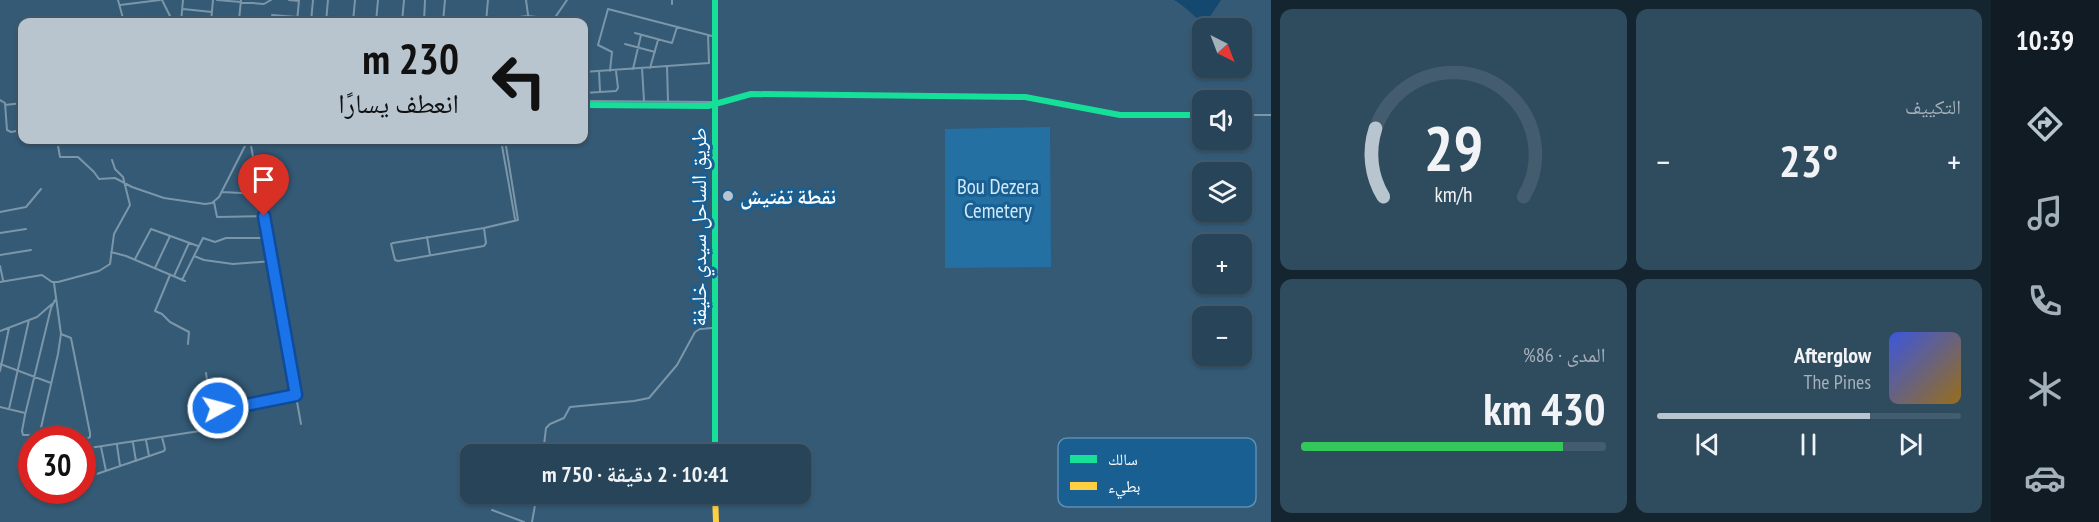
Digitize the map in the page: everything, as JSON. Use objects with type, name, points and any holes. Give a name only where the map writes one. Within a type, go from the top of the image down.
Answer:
[{"type":"main road","name":"طريق الساحل سيدي خليفة","points":[[717,0],[712,36],[715,90],[717,444]]},
{"type":"main road","points":[[717,0],[715,104],[717,444]]},
{"type":"main road","points":[[588,103],[715,104],[751,94],[1030,97],[1120,115],[1192,115]]},
{"type":"main road","points":[[717,504],[718,522]]},
{"type":"street","points":[[118,0],[123,18]]},
{"type":"street","points":[[120,5],[161,0],[170,18]]},
{"type":"street","points":[[182,18],[183,0]]},
{"type":"street","points":[[212,18],[213,0]]},
{"type":"street","points":[[217,0],[264,4],[271,0]]},
{"type":"street","points":[[272,15],[297,17],[299,0],[289,0]]},
{"type":"street","points":[[311,18],[313,0]]},
{"type":"street","points":[[326,18],[328,0]]},
{"type":"street","points":[[353,18],[355,0]]},
{"type":"street","points":[[376,18],[378,0]]},
{"type":"street","points":[[402,18],[404,0]]},
{"type":"street","points":[[424,18],[425,0]]},
{"type":"street","points":[[443,18],[445,0]]},
{"type":"street","points":[[486,18],[488,0]]},
{"type":"street","points":[[526,0],[528,16]]},
{"type":"street","points":[[555,18],[567,0]]},
{"type":"street","points":[[239,18],[241,1]]},
{"type":"street","points":[[183,9],[212,12]]},
{"type":"street","points":[[610,71],[612,52],[598,45],[608,9],[712,36]]},
{"type":"street","points":[[514,18],[528,16],[545,18]]},
{"type":"street","points":[[635,33],[673,42],[677,27]]},
{"type":"street","points":[[633,69],[641,35]]},
{"type":"street","points":[[650,68],[658,40]]},
{"type":"street","points":[[625,44],[655,52]]},
{"type":"street","points":[[588,72],[712,63]]},
{"type":"street","points":[[667,66],[668,102]]},
{"type":"street","points":[[642,68],[644,101]]},
{"type":"street","points":[[599,71],[600,92]]},
{"type":"street","points":[[588,93],[617,90],[616,71]]},
{"type":"street","points":[[0,100],[5,101],[7,130],[18,131]]},
{"type":"street","points":[[612,103],[644,101],[715,104]]},
{"type":"street","points":[[5,105],[18,103]]},
{"type":"street","points":[[1252,115],[1271,115]]},
{"type":"street","points":[[58,144],[61,158],[78,157],[101,180],[113,178],[164,198],[195,203],[214,201],[221,192],[245,144]]},
{"type":"street","points":[[248,144],[261,194],[301,424]]},
{"type":"street","points":[[484,228],[486,243],[484,246],[397,261],[391,244],[484,228],[516,220],[504,144]]},
{"type":"street","points":[[0,266],[2,282],[42,275],[54,283],[99,271],[110,264],[116,229],[130,208],[124,183],[112,160]]},
{"type":"street","points":[[0,212],[26,207],[41,189]]},
{"type":"street","points":[[221,192],[261,194]]},
{"type":"street","points":[[214,201],[217,217],[264,216]]},
{"type":"street","points":[[0,233],[26,229]]},
{"type":"street","points":[[135,260],[151,230],[198,246]]},
{"type":"street","points":[[155,268],[170,236]]},
{"type":"street","points":[[427,237],[430,255]]},
{"type":"street","points":[[111,252],[183,280],[203,238],[215,242],[226,238],[268,238]]},
{"type":"street","points":[[188,344],[189,332],[155,311],[189,243]]},
{"type":"street","points":[[0,255],[31,250]]},
{"type":"street","points":[[196,252],[198,257]]},
{"type":"street","points":[[194,256],[204,260],[234,264],[272,261]]},
{"type":"street","points":[[52,304],[25,413],[22,434],[26,435],[38,434],[58,354],[61,334],[54,283]]},
{"type":"street","points":[[0,331],[41,315],[55,300]]},
{"type":"street","points":[[9,410],[29,321]]},
{"type":"street","points":[[0,371],[9,328]]},
{"type":"street","points":[[544,444],[546,428],[564,418],[570,407],[649,398],[677,366],[697,330],[715,328]]},
{"type":"street","points":[[61,334],[71,338],[89,426]]},
{"type":"street","points":[[1,364],[51,383]]},
{"type":"street","points":[[96,447],[219,428],[221,410],[210,400],[206,373]]},
{"type":"street","points":[[221,410],[296,395]]},
{"type":"street","points":[[0,407],[25,413]]},
{"type":"street","points":[[96,474],[165,450],[162,437]]},
{"type":"street","points":[[146,440],[149,456]]},
{"type":"street","points":[[133,442],[136,460]]},
{"type":"street","points":[[117,444],[120,466]]},
{"type":"street","points":[[101,446],[106,471]]},
{"type":"street","points":[[532,522],[535,504]]},
{"type":"street","points":[[492,510],[524,522]]},
{"type":"green space","name":"Bou Dezera Cemetery","points":[[1050,127],[1051,267],[945,268],[945,129]]},
{"type":"shaded area","points":[[1174,0],[1221,0],[1209,18],[1198,18]]},
{"type":"traffic: fast","points":[[715,0],[715,444]]},
{"type":"traffic: fast","points":[[588,105],[708,106],[751,94],[1025,97],[1120,115],[1192,115]]},
{"type":"traffic: slow","points":[[715,504],[716,522]]},
{"type":"place","name":"نقطة تفتيش","points":[[728,196]]},
{"type":"route","points":[[218,408],[221,410],[296,395],[264,216]]}]
